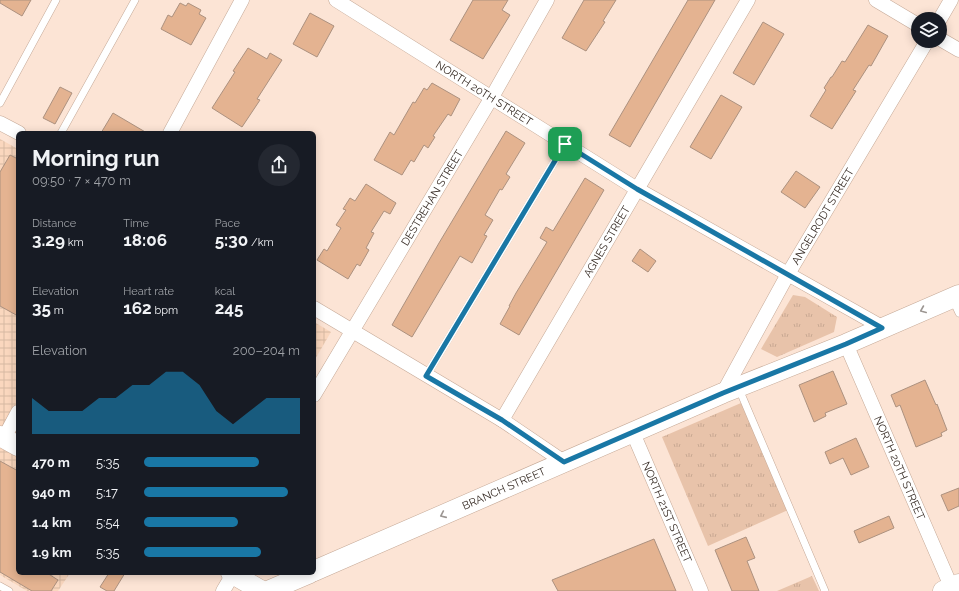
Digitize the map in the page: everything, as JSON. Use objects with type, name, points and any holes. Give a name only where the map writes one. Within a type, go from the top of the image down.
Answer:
[{"type":"street","points":[[171,131],[242,0]]},
{"type":"street","name":"NORTH 20TH STREET","points":[[336,0],[356,5],[492,97],[637,189],[882,328]]},
{"type":"street","name":"DESTREHAN STREET","points":[[316,392],[492,97],[547,0]]},
{"type":"street","name":"AGNES STREET","points":[[502,420],[748,0]]},
{"type":"street","points":[[876,0],[911,21]]},
{"type":"street","points":[[944,12],[951,0]]},
{"type":"street","points":[[947,43],[959,50]]},
{"type":"street","name":"ANGELRODT STREET","points":[[731,390],[788,274],[923,48]]},
{"type":"street","points":[[0,124],[16,132]]},
{"type":"street","name":"BRANCH STREET","points":[[316,570],[731,390],[882,328],[957,302]]},
{"type":"street","points":[[316,309],[502,420],[564,462]]},
{"type":"street","name":"NORTH 20TH STREET","points":[[846,344],[952,588]]},
{"type":"street","points":[[7,440],[16,417]]},
{"type":"street","name":"NORTH 21ST STREET","points":[[633,433],[701,591]]},
{"type":"street","points":[[223,591],[231,575]]},
{"type":"street","points":[[234,575],[262,591]]},
{"type":"street","points":[[268,591],[305,575]]},
{"type":"lane","points":[[0,103],[56,0]]},
{"type":"lane","points":[[62,131],[135,0]]},
{"type":"lane","points":[[426,376],[565,144]]},
{"type":"lane","points":[[731,390],[825,591]]},
{"type":"lane","points":[[0,586],[9,591]]},
{"type":"shaded area","points":[[0,139],[16,148],[16,575],[69,575],[58,591],[27,591],[0,575]]},
{"type":"shaded area","points":[[316,323],[331,332],[316,358]]},
{"type":"green space","points":[[793,295],[805,297],[837,317],[834,332],[777,357],[761,349]]},
{"type":"green space","points":[[741,403],[788,510],[708,546],[662,437]]},
{"type":"green space","points":[[812,576],[819,591],[777,591]]},
{"type":"building","points":[[0,0],[31,0],[22,16],[0,3]]},
{"type":"building","points":[[473,0],[508,0],[502,10],[510,15],[483,59],[450,40]]},
{"type":"building","points":[[584,0],[616,0],[603,21],[605,22],[586,51],[562,38]]},
{"type":"building","points":[[688,0],[715,0],[630,147],[609,135]]},
{"type":"building","points":[[180,3],[186,6],[188,3],[201,10],[199,14],[206,18],[191,45],[161,29],[168,15],[172,17]]},
{"type":"building","points":[[310,13],[334,26],[317,57],[293,44]]},
{"type":"building","points":[[763,22],[784,34],[754,85],[733,73]]},
{"type":"building","points":[[868,25],[888,36],[871,66],[869,65],[853,90],[856,91],[832,129],[810,116],[826,90],[824,88],[831,77],[842,61],[845,62]]},
{"type":"building","points":[[248,48],[267,59],[270,53],[282,60],[257,99],[260,100],[242,127],[212,108],[235,72],[233,71]]},
{"type":"building","points":[[432,83],[460,99],[451,116],[448,114],[433,136],[435,137],[428,148],[424,145],[414,162],[411,160],[402,175],[374,160],[390,132],[394,135],[413,102],[415,103],[424,88],[427,90]]},
{"type":"building","points":[[60,87],[72,93],[55,124],[43,118]]},
{"type":"building","points":[[721,95],[742,107],[711,159],[690,147]]},
{"type":"building","points":[[113,113],[144,131],[102,131]]},
{"type":"building","points":[[506,131],[525,143],[506,174],[510,177],[502,190],[500,189],[485,215],[493,220],[484,235],[487,236],[472,263],[460,256],[412,337],[392,325]]},
{"type":"building","points":[[10,155],[16,158],[16,315],[0,306],[0,172]]},
{"type":"building","points":[[796,171],[820,187],[805,208],[781,192]]},
{"type":"building","points":[[585,178],[604,190],[519,335],[500,324],[516,293],[547,242],[540,238],[546,227],[553,231]]},
{"type":"building","points":[[366,184],[396,203],[390,214],[384,211],[371,232],[374,233],[366,248],[369,250],[360,266],[357,264],[348,279],[317,260],[324,249],[327,251],[341,228],[336,225],[346,210],[343,209],[350,198],[355,201]]},
{"type":"building","points":[[640,249],[656,261],[648,272],[632,261]]},
{"type":"building","points":[[833,371],[847,404],[825,413],[826,416],[814,422],[799,385]]},
{"type":"building","points":[[925,380],[936,405],[937,404],[947,430],[941,433],[942,436],[916,447],[900,405],[896,407],[891,395]]},
{"type":"building","points":[[856,438],[869,467],[851,475],[843,458],[830,464],[825,452]]},
{"type":"building","points":[[0,461],[16,470],[16,575],[50,575],[58,580],[51,591],[32,591],[0,572]]},
{"type":"building","points":[[959,488],[959,506],[948,511],[941,495]]},
{"type":"building","points":[[889,516],[894,528],[859,543],[854,531]]},
{"type":"building","points":[[746,537],[755,558],[747,561],[759,591],[732,591],[715,550]]},
{"type":"building","points":[[654,539],[676,591],[558,591],[552,580]]},
{"type":"building","points":[[108,575],[124,575],[114,591],[107,591],[100,587]]},
{"type":"route","points":[[565,144],[637,189],[882,328],[723,393],[564,462],[502,420],[426,376],[565,144]]}]
